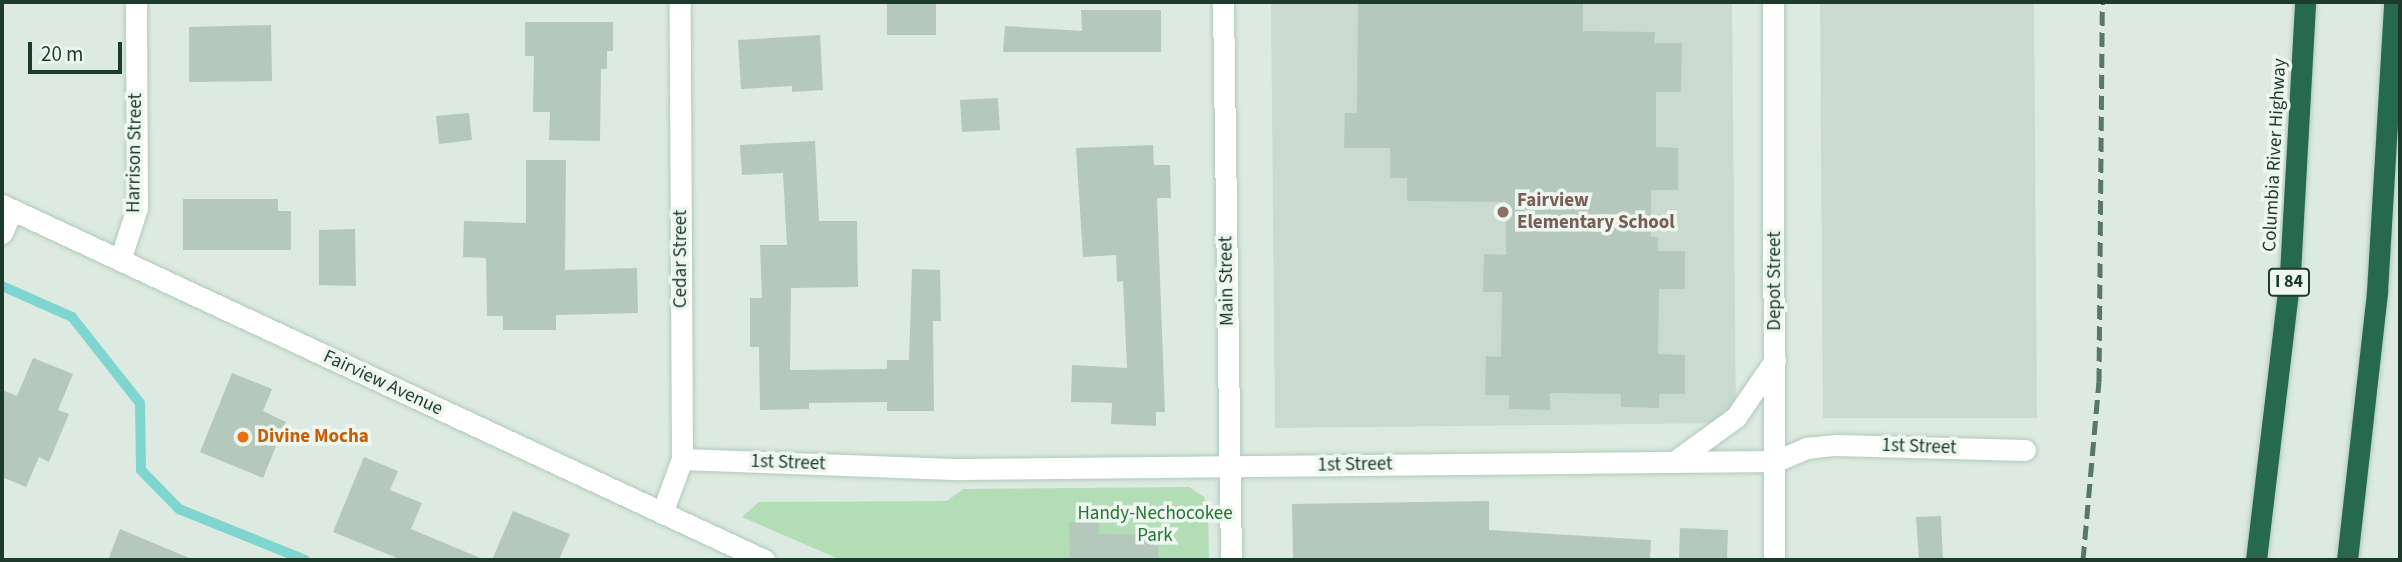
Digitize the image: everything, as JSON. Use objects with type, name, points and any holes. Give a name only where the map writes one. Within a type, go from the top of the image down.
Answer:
[{"type":"highway","name":"Columbia River Highway","points":[[2256,560],[2290,273],[2305,2]]},
{"type":"highway","points":[[2347,560],[2378,292],[2393,2]]},
{"type":"street","name":"Harrison Street","points":[[120,260],[137,208],[136,2]]},
{"type":"street","name":"Cedar Street","points":[[662,513],[682,459],[680,2]]},
{"type":"street","name":"Main Street","points":[[1223,2],[1231,560]]},
{"type":"street","name":"Depot Street","points":[[1773,2],[1776,461],[1774,560]]},
{"type":"street","name":"Fairview Avenue","points":[[7,208],[764,560]]},
{"type":"street","points":[[2,233],[7,208]]},
{"type":"street","points":[[1674,462],[1736,417],[1775,360]]},
{"type":"street","name":"1st Street","points":[[682,459],[960,469],[1776,461],[1806,449],[1836,445],[2025,450]]},
{"type":"shaded area","name":"Fairview Elementary School","points":[[1271,2],[1732,2],[1736,423],[1275,428]]},
{"type":"shaded area","points":[[1820,2],[2034,2],[2037,418],[1823,418]]},
{"type":"green space","name":"Handy-Nechocokee Park","points":[[1189,487],[1204,497],[1208,506],[1209,560],[841,560],[742,517],[759,502],[947,501],[963,489]]},
{"type":"building","points":[[887,2],[936,2],[936,35],[887,35]]},
{"type":"building","points":[[1358,2],[1583,2],[1583,31],[1655,32],[1654,43],[1682,43],[1681,92],[1656,92],[1656,147],[1678,148],[1678,190],[1651,190],[1651,237],[1658,237],[1658,251],[1685,251],[1685,289],[1659,289],[1658,354],[1685,355],[1685,394],[1659,394],[1659,408],[1621,407],[1621,394],[1550,393],[1550,410],[1509,409],[1509,395],[1485,395],[1486,356],[1501,357],[1502,292],[1483,292],[1484,254],[1506,255],[1506,202],[1407,201],[1407,178],[1390,178],[1390,148],[1344,148],[1345,113],[1357,113]]},
{"type":"building","points":[[1081,10],[1161,10],[1161,52],[1003,52],[1005,26],[1082,31]]},
{"type":"building","points":[[525,22],[613,22],[613,51],[607,51],[607,69],[601,69],[600,141],[549,140],[550,112],[533,112],[534,56],[525,56]]},
{"type":"building","points":[[271,25],[272,81],[189,82],[189,27]]},
{"type":"building","points":[[820,35],[823,90],[792,92],[792,86],[741,89],[738,40]]},
{"type":"building","points":[[998,98],[1000,130],[962,132],[960,100]]},
{"type":"building","points":[[469,113],[472,140],[439,144],[436,116]]},
{"type":"building","points":[[815,141],[819,221],[857,221],[858,287],[791,288],[790,370],[887,369],[887,360],[909,360],[912,269],[940,270],[941,321],[933,321],[934,411],[887,411],[887,402],[809,403],[809,409],[760,410],[759,347],[750,347],[750,298],[762,298],[760,245],[787,245],[783,173],[742,175],[740,145]]},
{"type":"building","points":[[1153,145],[1154,165],[1170,165],[1171,198],[1157,198],[1165,412],[1156,412],[1156,426],[1111,424],[1112,403],[1071,402],[1072,365],[1127,368],[1123,281],[1117,282],[1116,255],[1083,257],[1076,148]]},
{"type":"building","points":[[526,160],[566,160],[565,270],[637,268],[638,313],[556,315],[556,330],[503,330],[503,316],[487,316],[486,258],[463,257],[464,221],[526,223]]},
{"type":"building","points":[[183,199],[278,199],[278,211],[291,211],[291,250],[183,250]]},
{"type":"building","points":[[355,229],[356,286],[319,285],[319,230]]},
{"type":"building","points":[[33,358],[73,374],[58,410],[69,414],[49,462],[39,457],[26,487],[2,477],[2,390],[17,396]]},
{"type":"building","name":"Divine Mocha","points":[[232,373],[272,389],[263,411],[286,422],[263,478],[200,452]]},
{"type":"building","points":[[364,457],[398,471],[390,490],[422,503],[411,529],[485,560],[402,560],[333,532]]},
{"type":"building","points":[[1489,501],[1489,530],[1651,540],[1650,560],[1293,560],[1292,504]]},
{"type":"building","points":[[513,511],[570,534],[559,560],[492,560]]},
{"type":"building","points":[[1941,516],[1943,560],[1919,560],[1916,517]]},
{"type":"building","points":[[1069,522],[1099,522],[1099,534],[1159,535],[1158,560],[1070,560]]},
{"type":"building","points":[[1680,528],[1728,530],[1727,560],[1679,560]]},
{"type":"building","points":[[120,529],[194,560],[108,560]]},
{"type":"waterway","points":[[2,286],[72,317],[140,403],[141,470],[179,509],[305,560]]},
{"type":"railway","points":[[2083,560],[2099,382],[2102,2]]},
{"type":"place","name":"Fairview Elementary School","points":[[1503,212]]},
{"type":"place","name":"Divine Mocha","points":[[243,437]]}]
